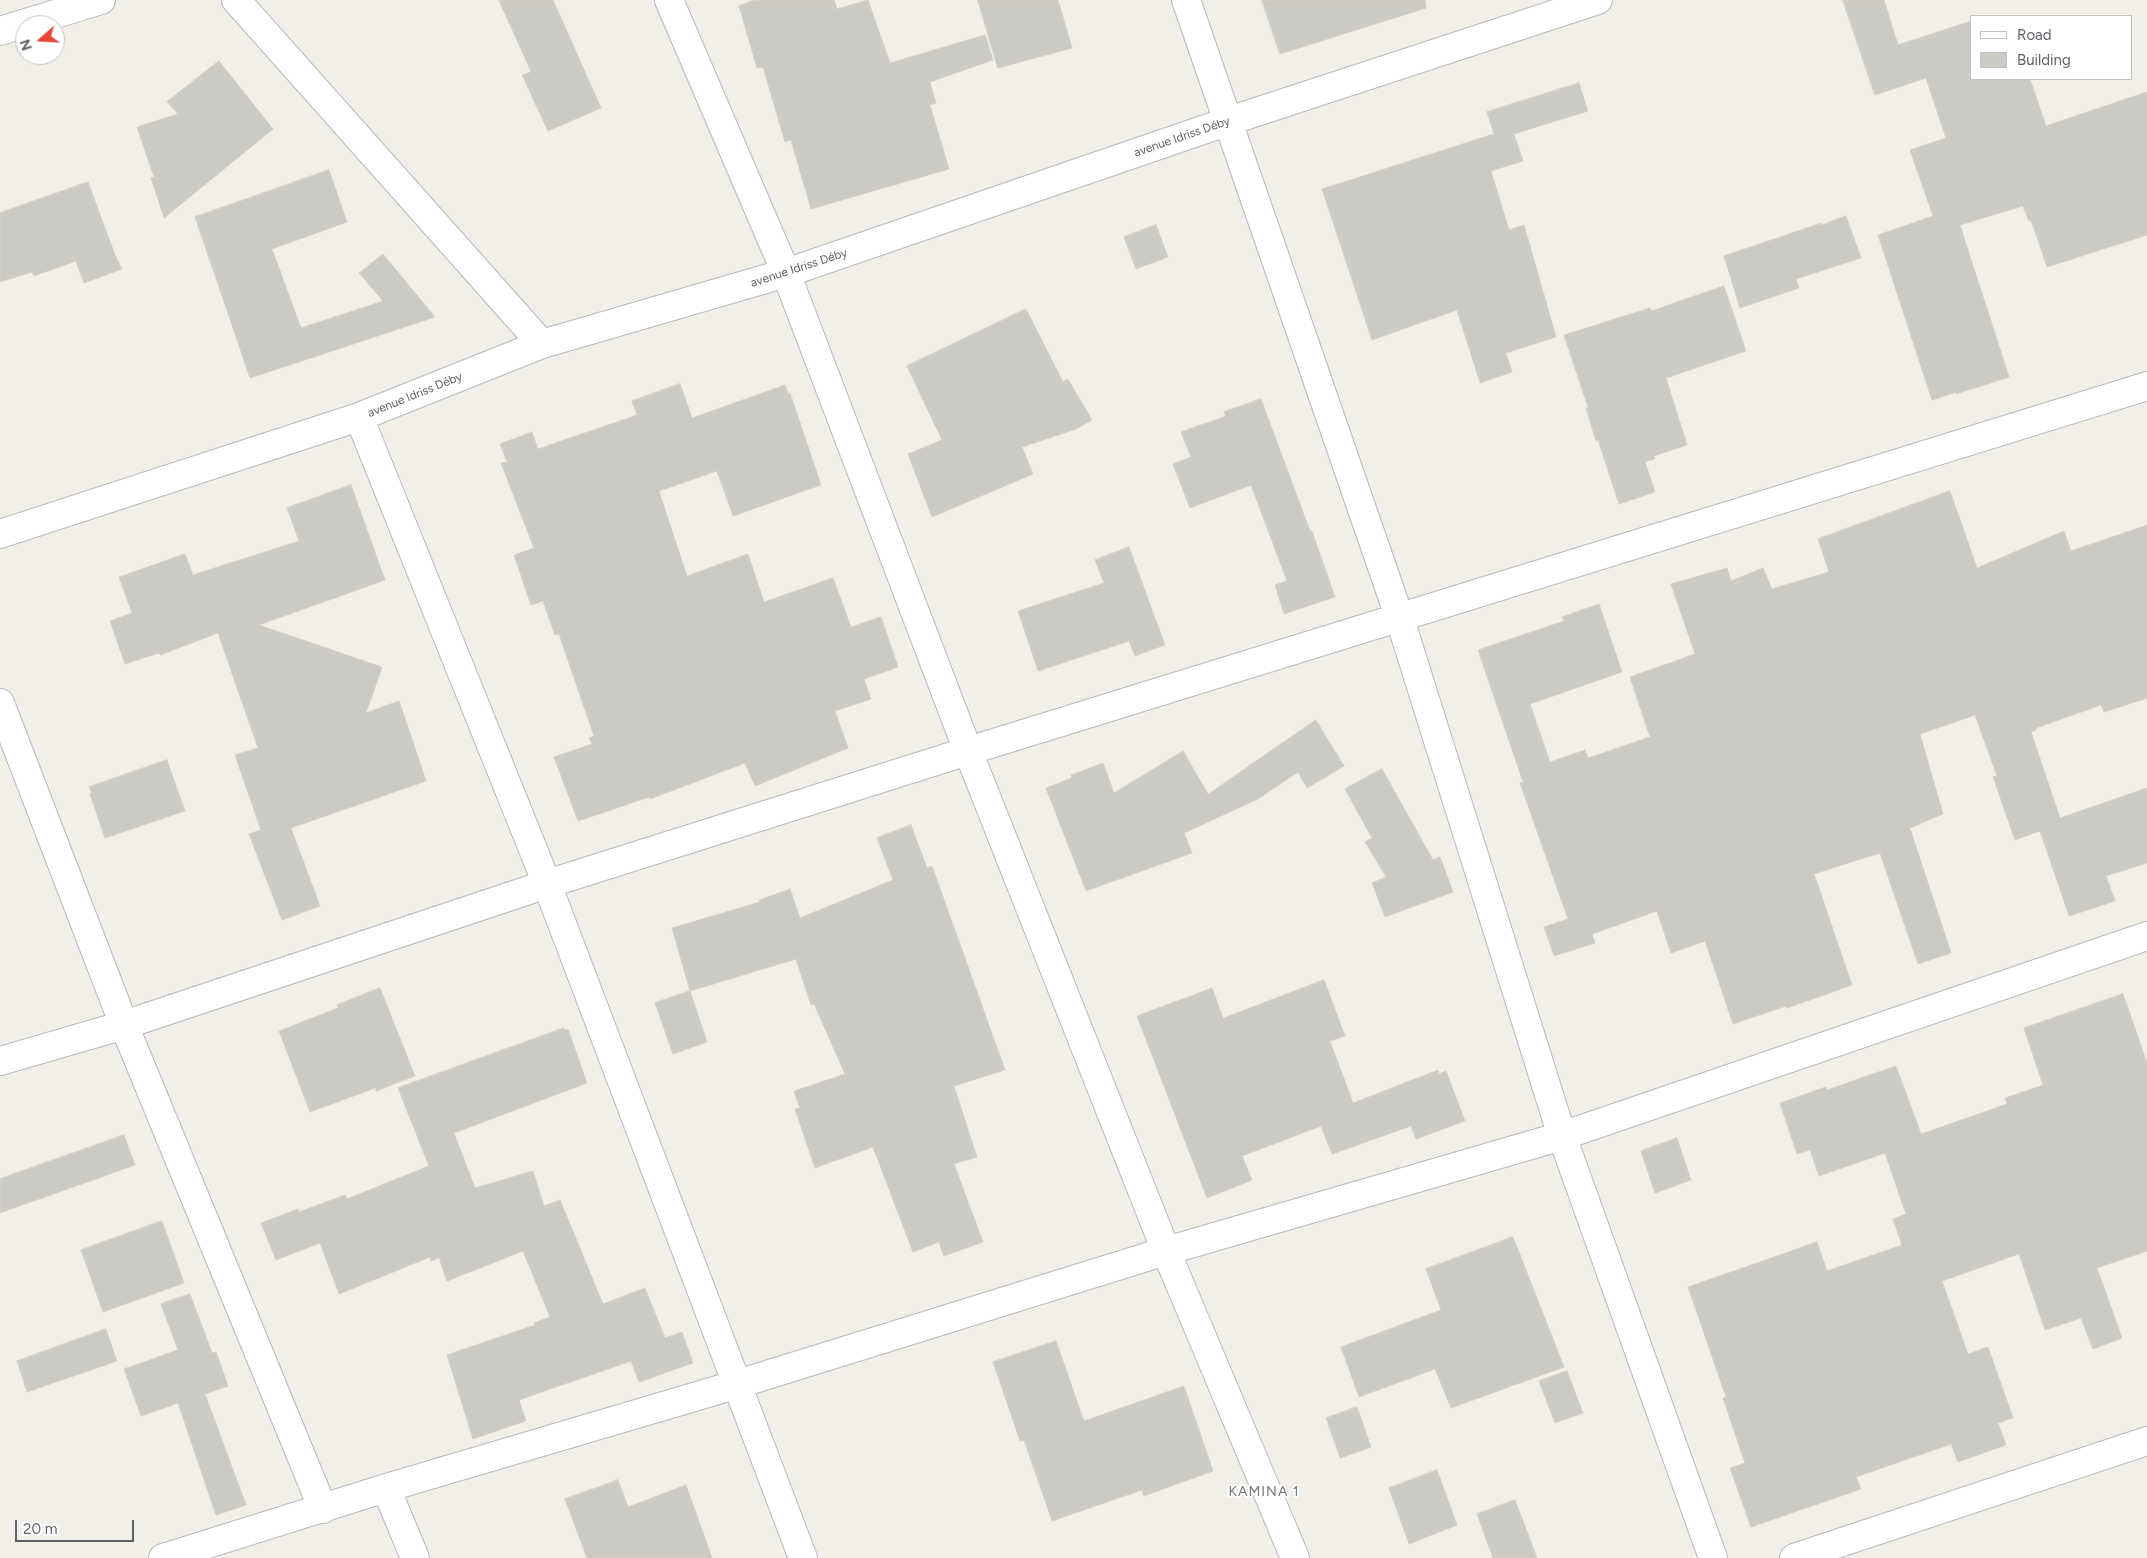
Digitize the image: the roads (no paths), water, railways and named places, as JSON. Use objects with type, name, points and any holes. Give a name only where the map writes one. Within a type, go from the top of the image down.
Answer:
[{"type":"street","points":[[0,31],[102,0]]},
{"type":"street","points":[[236,0],[542,344]]},
{"type":"street","points":[[669,0],[786,273],[968,751],[1166,1251],[1295,1558]]},
{"type":"street","points":[[1186,0],[1400,616],[1562,1136],[1713,1558]]},
{"type":"street","name":"avenue Idriss Déby","points":[[0,534],[359,417],[542,344],[786,273],[1229,121],[1598,0]]},
{"type":"street","points":[[0,1061],[124,1025],[547,884],[968,751],[2147,386]]},
{"type":"street","points":[[359,417],[547,884],[803,1558]]},
{"type":"street","points":[[0,703],[124,1025],[323,1509]]},
{"type":"street","points":[[163,1558],[386,1488],[738,1384],[1166,1251],[1562,1136],[2147,936]]},
{"type":"street","points":[[1794,1558],[2147,1441]]},
{"type":"street","points":[[386,1488],[415,1558]]},
{"type":"district","name":"KAMINA 1","points":[[1264,1492]]}]
